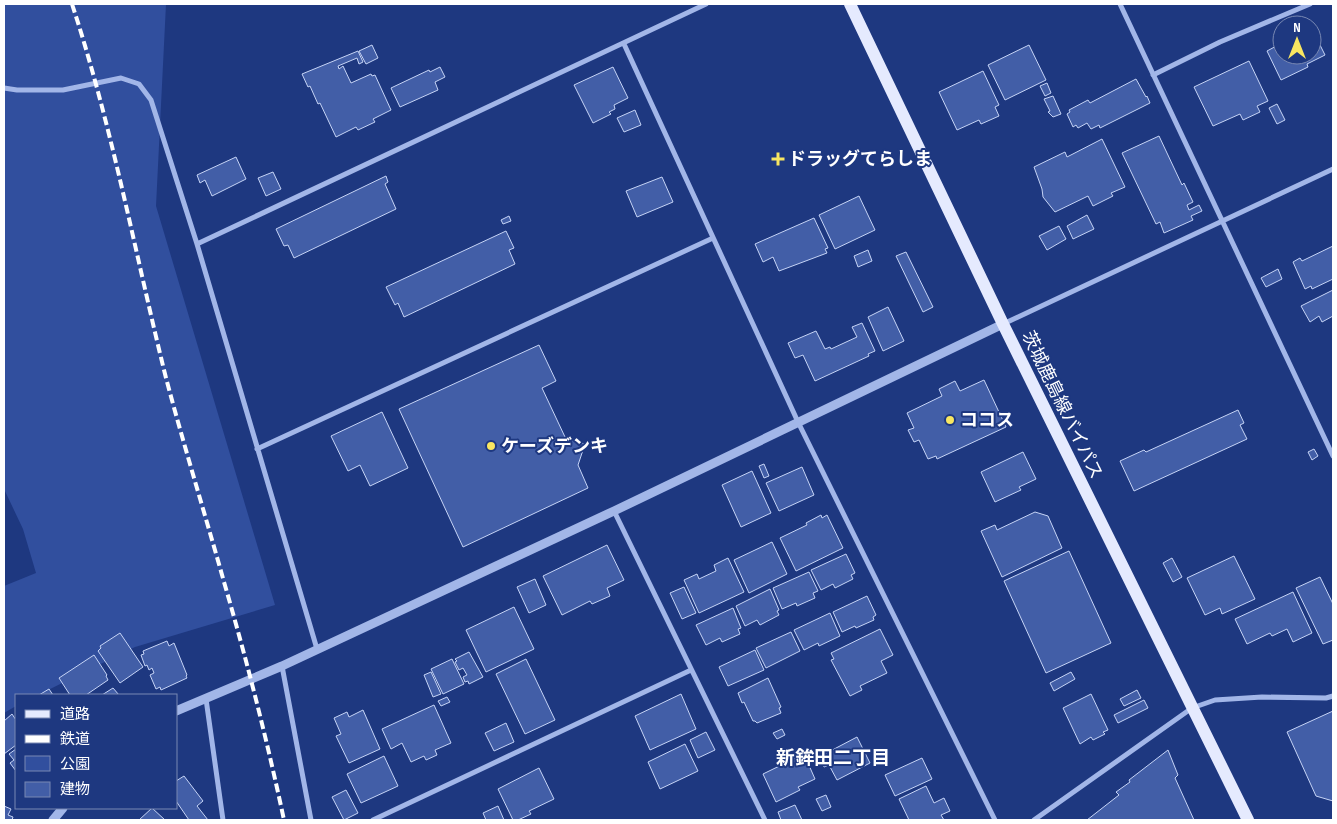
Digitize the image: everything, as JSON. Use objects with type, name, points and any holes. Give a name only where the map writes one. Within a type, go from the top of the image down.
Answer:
[{"type":"main road","name":"茨城鹿島線バイパス","points":[[850,4],[1003,324],[1248,820]]},
{"type":"street","points":[[197,244],[706,4]]},
{"type":"street","points":[[1120,4],[1333,456]]},
{"type":"street","points":[[1153,75],[1220,42],[1310,4]]},
{"type":"street","points":[[624,44],[798,422],[995,820]]},
{"type":"street","points":[[4,88],[18,90],[63,90],[121,78],[139,84],[151,100],[197,244],[318,649]]},
{"type":"street","points":[[178,710],[282,666],[614,511],[1003,324],[1333,169]]},
{"type":"street","points":[[257,449],[713,238]]},
{"type":"street","points":[[614,511],[764,820]]},
{"type":"street","points":[[282,666],[311,820]]},
{"type":"street","points":[[374,820],[690,670]]},
{"type":"street","points":[[1034,820],[1192,708],[1215,700],[1262,697],[1326,698],[1333,696]]},
{"type":"street","points":[[206,699],[223,820]]},
{"type":"street","points":[[54,820],[62,809]]},
{"type":"green space","points":[[4,4],[166,4],[156,206],[275,605],[135,647],[40,694],[15,694],[15,707],[4,713],[4,586],[36,573],[23,529],[4,489]]},
{"type":"building","points":[[372,45],[378,58],[366,64],[359,51]]},
{"type":"building","points":[[1029,45],[1046,80],[1005,100],[988,65]]},
{"type":"building","points":[[1272,48],[1272,61],[1267,51]]},
{"type":"building","points":[[358,51],[363,62],[359,64],[357,58],[338,66],[339,69],[343,66],[351,83],[371,74],[372,76],[375,75],[391,110],[373,119],[375,122],[358,130],[356,127],[336,137],[320,103],[318,104],[302,74]]},
{"type":"building","points":[[1249,61],[1268,101],[1257,106],[1260,112],[1243,120],[1240,114],[1213,126],[1194,87]]},
{"type":"building","points":[[1274,65],[1307,65],[1308,67],[1281,80]]},
{"type":"building","points":[[440,67],[445,77],[435,82],[438,90],[400,107],[391,88],[429,70],[430,72]]},
{"type":"building","points":[[613,67],[628,98],[614,105],[615,109],[609,112],[611,114],[593,123],[574,85]]},
{"type":"building","points":[[983,71],[999,105],[995,107],[999,116],[981,124],[979,120],[957,130],[939,92]]},
{"type":"building","points":[[1136,79],[1150,103],[1100,128],[1099,125],[1091,129],[1087,123],[1078,128],[1076,125],[1073,127],[1067,114],[1070,112],[1069,110],[1088,100],[1090,103]]},
{"type":"building","points":[[1047,83],[1051,93],[1045,96],[1040,86]]},
{"type":"building","points":[[1053,96],[1061,114],[1053,117],[1048,112],[1050,111],[1044,99]]},
{"type":"building","points":[[1277,104],[1285,120],[1277,124],[1269,108]]},
{"type":"building","points":[[635,110],[641,125],[624,132],[617,118]]},
{"type":"building","points":[[1159,136],[1182,185],[1184,183],[1193,202],[1187,205],[1189,210],[1199,205],[1202,211],[1191,216],[1193,220],[1164,233],[1160,222],[1156,224],[1122,153]]},
{"type":"building","points":[[1102,139],[1125,187],[1111,193],[1113,196],[1093,206],[1088,196],[1055,212],[1043,197],[1034,167],[1065,152],[1067,157]]},
{"type":"building","points":[[236,157],[246,179],[212,196],[205,180],[200,183],[197,175]]},
{"type":"building","points":[[273,172],[281,189],[266,196],[258,178]]},
{"type":"building","points":[[386,176],[388,182],[385,184],[396,209],[294,258],[288,245],[284,246],[276,229]]},
{"type":"building","points":[[662,177],[673,202],[637,217],[626,191]]},
{"type":"building","points":[[859,196],[875,230],[835,249],[819,215]]},
{"type":"building","points":[[1087,215],[1094,229],[1073,239],[1067,226]]},
{"type":"building","points":[[509,216],[511,221],[503,224],[501,220]]},
{"type":"building","points":[[814,218],[828,248],[825,249],[827,253],[779,271],[773,257],[763,262],[755,244]]},
{"type":"building","points":[[1059,226],[1066,239],[1047,250],[1039,236]]},
{"type":"building","points":[[506,231],[514,248],[509,250],[515,264],[404,317],[398,303],[395,305],[386,287]]},
{"type":"building","points":[[1333,246],[1333,279],[1312,289],[1311,286],[1305,289],[1293,262],[1300,258],[1302,261]]},
{"type":"building","points":[[868,250],[872,261],[858,267],[854,256]]},
{"type":"building","points":[[906,252],[933,307],[923,312],[896,256]]},
{"type":"building","points":[[1278,269],[1282,279],[1266,287],[1261,278]]},
{"type":"building","points":[[1333,290],[1333,316],[1322,322],[1319,316],[1310,322],[1301,306]]},
{"type":"building","points":[[888,307],[904,341],[883,351],[868,317]]},
{"type":"building","points":[[862,323],[875,351],[868,354],[869,356],[815,381],[803,355],[795,358],[788,343],[816,331],[825,349],[830,347],[831,349],[857,337],[852,327]]},
{"type":"building","points":[[539,345],[556,381],[542,388],[565,437],[585,444],[578,465],[588,488],[463,547],[399,409]]},
{"type":"building","points":[[984,380],[1006,427],[937,459],[936,456],[928,459],[919,440],[914,442],[908,430],[914,428],[907,413],[942,396],[939,389],[955,381],[960,391]]},
{"type":"building","points":[[1238,410],[1244,423],[1240,425],[1247,439],[1134,491],[1120,461],[1144,450],[1146,452]]},
{"type":"building","points":[[382,412],[408,468],[370,486],[360,465],[348,471],[331,436]]},
{"type":"building","points":[[1314,449],[1318,456],[1312,460],[1308,452]]},
{"type":"building","points":[[1023,452],[1036,479],[1019,487],[1021,490],[995,502],[981,472]]},
{"type":"building","points":[[764,464],[769,476],[764,478],[759,466]]},
{"type":"building","points":[[802,467],[814,495],[779,511],[766,483]]},
{"type":"building","points":[[752,471],[771,513],[741,527],[722,485]]},
{"type":"building","points":[[1035,512],[1048,516],[1062,548],[1002,577],[981,531],[995,525],[997,530]]},
{"type":"building","points":[[821,515],[822,518],[827,515],[843,548],[796,571],[780,538],[807,525],[806,523]]},
{"type":"building","points":[[772,542],[787,574],[749,593],[734,560]]},
{"type":"building","points":[[607,545],[624,580],[607,588],[610,596],[592,604],[590,601],[562,615],[543,576]]},
{"type":"building","points":[[1069,551],[1111,643],[1046,673],[1004,581]]},
{"type":"building","points":[[846,554],[855,573],[851,575],[853,579],[835,588],[833,584],[821,590],[811,570]]},
{"type":"building","points":[[1234,556],[1255,599],[1222,614],[1220,608],[1205,615],[1187,578]]},
{"type":"building","points":[[728,558],[744,592],[699,613],[684,580],[697,574],[699,579],[716,571],[714,565]]},
{"type":"building","points":[[1172,558],[1182,577],[1173,582],[1163,563]]},
{"type":"building","points":[[809,572],[818,591],[813,593],[815,598],[797,606],[796,603],[782,609],[773,588]]},
{"type":"building","points":[[1320,577],[1333,604],[1333,640],[1323,644],[1296,588]]},
{"type":"building","points":[[535,579],[546,605],[529,613],[517,587]]},
{"type":"building","points":[[684,587],[696,613],[682,619],[670,593]]},
{"type":"building","points":[[770,589],[779,610],[777,611],[779,615],[760,625],[757,620],[745,626],[736,606]]},
{"type":"building","points":[[1293,592],[1312,633],[1293,642],[1287,629],[1272,636],[1270,633],[1247,644],[1235,619]]},
{"type":"building","points":[[867,596],[876,615],[873,617],[874,620],[842,632],[833,612]]},
{"type":"building","points":[[514,607],[534,649],[486,672],[466,630]]},
{"type":"building","points":[[733,608],[741,628],[738,629],[740,634],[722,642],[720,638],[706,645],[696,625]]},
{"type":"building","points":[[830,613],[840,636],[819,646],[818,643],[804,650],[794,630]]},
{"type":"building","points":[[880,629],[893,655],[881,661],[887,673],[860,686],[862,690],[850,696],[831,660],[834,659],[831,653]]},
{"type":"building","points":[[791,632],[800,651],[766,668],[756,648]]},
{"type":"building","points":[[120,633],[143,667],[120,683],[98,651],[101,648],[100,646]]},
{"type":"building","points":[[167,641],[169,646],[174,643],[187,678],[161,690],[160,687],[156,689],[150,675],[154,673],[152,668],[149,670],[147,665],[145,666],[141,655],[144,654],[143,651]]},
{"type":"building","points":[[755,650],[764,670],[728,686],[719,667]]},
{"type":"building","points":[[469,652],[483,677],[469,684],[468,681],[465,682],[463,677],[467,675],[463,668],[459,670],[455,659]]},
{"type":"building","points":[[94,655],[107,675],[108,680],[87,694],[69,694],[59,678]]},
{"type":"building","points":[[452,659],[464,684],[443,694],[431,669]]},
{"type":"building","points":[[526,659],[555,720],[525,734],[496,674]]},
{"type":"building","points":[[431,672],[441,694],[433,697],[424,675]]},
{"type":"building","points":[[1071,672],[1075,679],[1054,691],[1050,683]]},
{"type":"building","points":[[768,678],[781,707],[779,708],[781,713],[757,723],[753,721],[738,693]]},
{"type":"building","points":[[113,688],[118,694],[104,694]]},
{"type":"building","points":[[49,689],[52,694],[41,694]]},
{"type":"building","points":[[1137,690],[1141,698],[1124,706],[1120,699]]},
{"type":"building","points":[[681,694],[696,729],[650,750],[635,716]]},
{"type":"building","points":[[1091,694],[1108,730],[1103,732],[1105,734],[1093,740],[1091,737],[1080,744],[1063,708]]},
{"type":"building","points":[[447,697],[450,702],[441,706],[438,701]]},
{"type":"building","points":[[1144,700],[1148,708],[1118,723],[1114,715]]},
{"type":"building","points":[[434,705],[451,743],[435,750],[437,755],[426,760],[424,756],[411,762],[402,743],[391,749],[382,729]]},
{"type":"building","points":[[363,710],[380,749],[349,763],[336,736],[341,734],[334,718],[347,712],[349,717]]},
{"type":"building","points":[[1333,711],[1333,801],[1316,796],[1287,732]]},
{"type":"building","points":[[12,714],[15,718],[15,746],[4,754],[4,721]]},
{"type":"building","points":[[506,723],[514,742],[494,751],[485,733]]},
{"type":"building","points":[[782,729],[785,735],[777,739],[773,733]]},
{"type":"building","points":[[706,732],[715,750],[698,758],[690,740]]},
{"type":"building","points":[[857,737],[870,763],[837,780],[829,765],[824,767],[819,757]]},
{"type":"building","points":[[685,744],[698,771],[660,789],[648,762]]},
{"type":"building","points":[[15,750],[15,770],[10,763],[14,760],[9,754]]},
{"type":"building","points":[[1168,750],[1178,775],[1175,778],[1194,820],[1087,820],[1119,795],[1116,792],[1130,782],[1129,780]]},
{"type":"building","points":[[804,754],[815,779],[798,787],[800,790],[776,802],[763,774]]},
{"type":"building","points":[[384,756],[398,786],[361,803],[347,774]]},
{"type":"building","points":[[922,758],[932,779],[895,796],[885,775]]},
{"type":"building","points":[[539,768],[554,799],[529,811],[531,814],[518,820],[513,820],[498,789]]},
{"type":"building","points":[[184,776],[203,801],[197,806],[208,820],[189,820],[178,804],[178,780]]},
{"type":"building","points":[[926,786],[934,803],[944,798],[950,811],[941,815],[944,820],[909,820],[899,799]]},
{"type":"building","points":[[346,790],[358,813],[344,820],[332,797]]},
{"type":"building","points":[[826,795],[831,807],[822,811],[816,799]]},
{"type":"building","points":[[795,805],[802,820],[781,820],[778,812]]},
{"type":"building","points":[[4,806],[11,809],[8,815],[13,817],[12,820],[4,820]]},
{"type":"building","points":[[498,806],[504,820],[486,820],[483,813]]},
{"type":"building","points":[[153,809],[165,820],[139,820]]},
{"type":"railway","points":[[72,4],[111,143],[166,378],[249,671],[284,820]]},
{"type":"place","name":"ドラッグてらしま","points":[[778,159]]},
{"type":"place","name":"ココス","points":[[950,420]]},
{"type":"place","name":"ケーズデンキ","points":[[491,446]]},
{"type":"district","name":"新鉾田二丁目","points":[[833,758]]}]
